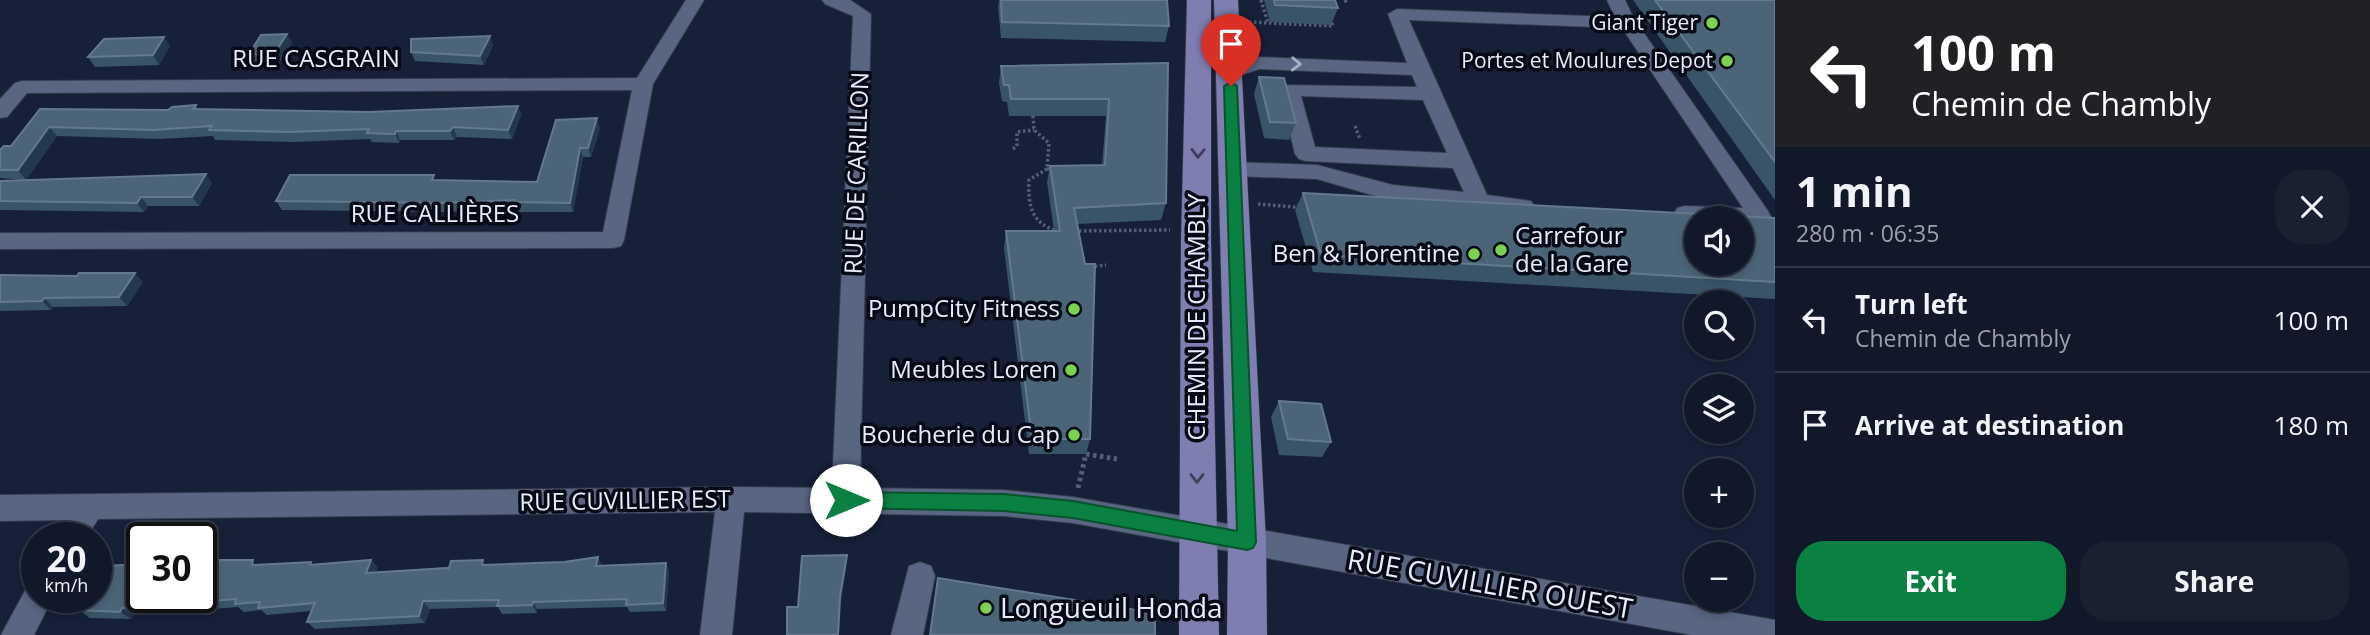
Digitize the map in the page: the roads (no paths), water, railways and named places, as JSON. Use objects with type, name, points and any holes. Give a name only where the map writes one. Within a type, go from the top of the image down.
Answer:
[{"type":"main road","name":"CHEMIN DE CHAMBLY","points":[[1199,0],[1196,241],[1199,635]]},
{"type":"main road","name":"CHEMIN DE CHAMBLY","points":[[1226,0],[1247,542],[1247,635]]},
{"type":"street","name":"RUE CALLIÈRES","points":[[0,241],[613,240],[643,84],[695,0]]},
{"type":"street","name":"RUE DE CARILLON","points":[[831,0],[862,14],[846,500]]},
{"type":"street","points":[[1616,0],[1628,23],[1760,217],[1658,212]]},
{"type":"street","points":[[1479,202],[1419,69],[1395,7],[1480,8],[1628,23]]},
{"type":"street","points":[[1230,73],[1257,63],[1419,69]]},
{"type":"street","name":"RUE CASGRAIN","points":[[0,112],[22,87],[643,84]]},
{"type":"street","points":[[1431,94],[1289,89],[1306,154],[1460,162]]},
{"type":"street","points":[[1233,169],[1317,172],[1393,193],[1539,207]]},
{"type":"street","name":"RUE CUVILLIER EST","points":[[0,508],[731,499],[1004,503],[1073,510],[1247,542]]},
{"type":"street","points":[[716,635],[731,499]]},
{"type":"street","points":[[81,522],[89,508]]},
{"type":"street","name":"RUE CUVILLIER OUEST","points":[[1247,542],[1775,635]]},
{"type":"street","points":[[907,635],[920,576]]},
{"type":"street","points":[[16,635],[29,613]]},
{"type":"place","name":"Giant Tiger","points":[[1712,23]]},
{"type":"place","name":"Portes et Moulures Depot","points":[[1727,61]]},
{"type":"place","name":"Carrefour de la Gare","points":[[1501,250]]},
{"type":"place","name":"Ben & Florentine","points":[[1474,254]]},
{"type":"place","name":"PumpCity Fitness","points":[[1074,309]]},
{"type":"place","name":"Meubles Loren","points":[[1071,370]]},
{"type":"place","name":"Boucherie du Cap","points":[[1074,435]]},
{"type":"place","name":"Longueuil Honda","points":[[986,608]]}]
